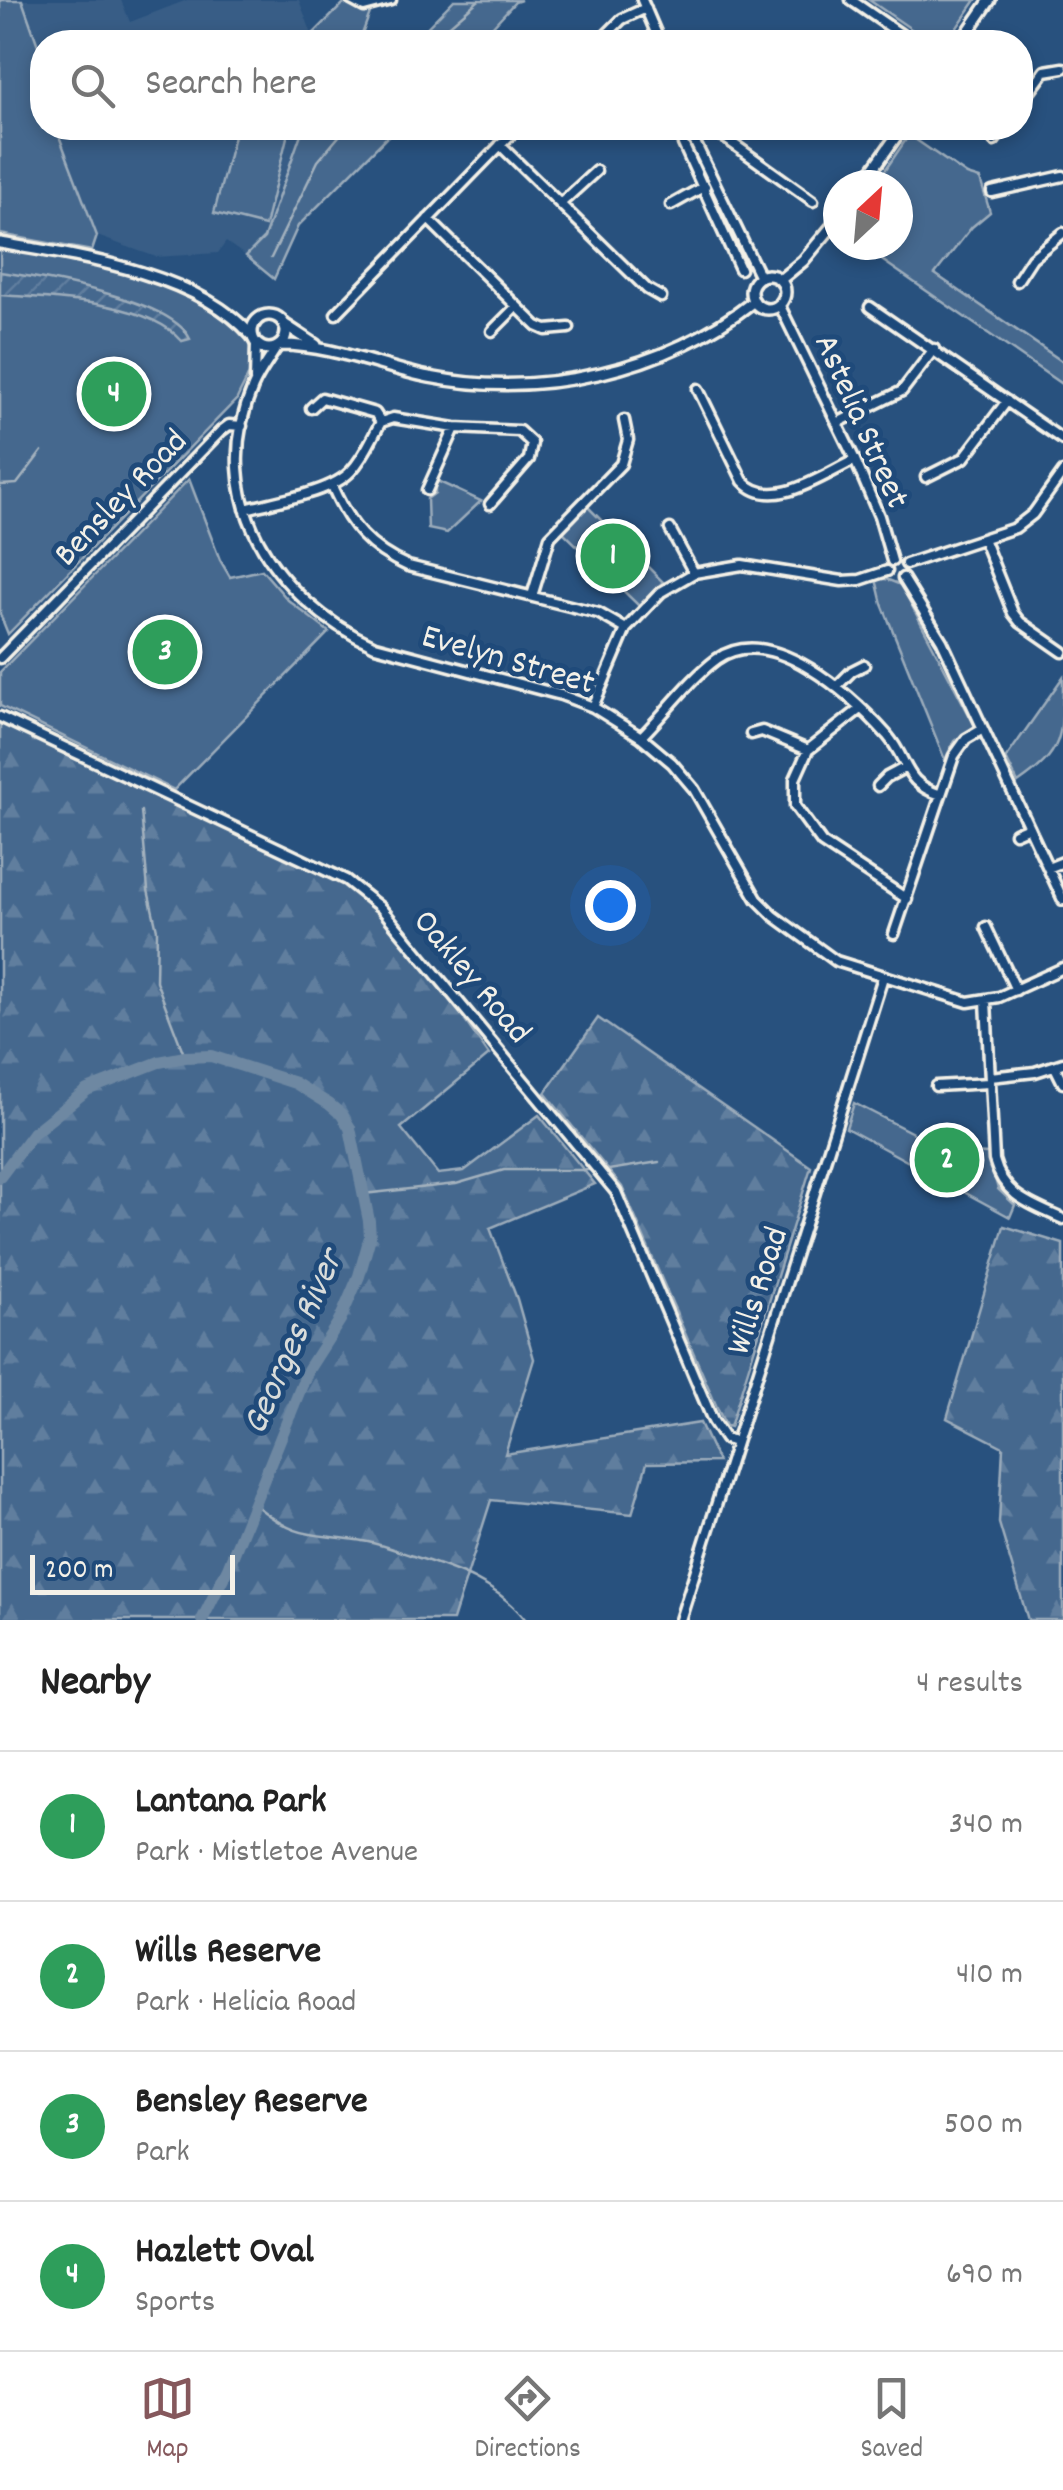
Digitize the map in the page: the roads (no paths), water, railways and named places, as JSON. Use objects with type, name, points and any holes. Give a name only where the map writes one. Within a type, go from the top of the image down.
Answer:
[{"type":"main road","points":[[969,30],[990,0]]},
{"type":"main road","points":[[873,170],[894,140]]},
{"type":"main road","points":[[780,280],[823,237]]},
{"type":"main road","points":[[0,243],[132,272],[200,296],[224,309],[274,316],[324,350]]},
{"type":"main road","points":[[760,277],[780,280],[785,292],[779,304],[767,309],[754,301],[752,288],[760,277]]},
{"type":"main road","points":[[224,309],[266,349],[279,346],[324,350],[401,371],[467,382],[523,384],[618,368],[665,353],[710,331],[754,301]]},
{"type":"main road","points":[[254,340],[252,327],[261,317]]},
{"type":"main road","points":[[279,346],[286,333],[284,324]]},
{"type":"street","points":[[351,0],[364,7],[391,0]]},
{"type":"street","points":[[851,0],[895,30]]},
{"type":"street","points":[[611,30],[644,4],[655,30]]},
{"type":"street","points":[[1033,87],[1045,71],[1063,68]]},
{"type":"street","points":[[336,314],[505,140]]},
{"type":"street","points":[[693,140],[760,277]]},
{"type":"street","points":[[728,140],[813,201]]},
{"type":"street","points":[[683,144],[740,269]]},
{"type":"street","points":[[500,145],[646,289],[660,297]]},
{"type":"street","points":[[560,204],[596,171]]},
{"type":"street","points":[[992,192],[1063,176]]},
{"type":"street","points":[[671,204],[712,179]]},
{"type":"street","points":[[428,219],[516,306],[546,330],[569,328]]},
{"type":"street","points":[[1017,280],[1032,258],[1063,233]]},
{"type":"street","name":"Astelia Street","points":[[779,304],[855,460],[879,516],[892,560]]},
{"type":"street","points":[[492,331],[516,306]]},
{"type":"street","points":[[870,307],[1063,440]]},
{"type":"street","name":"Evelyn Street","points":[[254,340],[254,384],[242,426],[238,473],[245,509],[260,544],[299,596],[347,632],[386,650],[550,691],[593,707],[642,736],[694,789],[744,881],[764,907],[836,961],[956,1000],[986,1001],[1063,968]]},
{"type":"street","name":"Evelyn Street","points":[[254,384],[279,346]]},
{"type":"street","points":[[837,423],[902,391],[934,349]]},
{"type":"street","points":[[698,389],[743,481],[756,491],[784,493],[855,460]]},
{"type":"street","points":[[311,408],[322,398],[375,413],[381,422]]},
{"type":"street","points":[[926,477],[964,458],[1007,401]]},
{"type":"street","points":[[245,509],[332,486],[358,462],[381,422],[393,418],[455,428],[519,431],[532,444],[530,460],[490,504]]},
{"type":"street","points":[[532,596],[550,538],[621,464],[628,440],[624,420]]},
{"type":"street","name":"Bensley Road","points":[[0,658],[221,431],[229,425],[242,426]]},
{"type":"street","points":[[427,490],[455,428]]},
{"type":"street","points":[[906,564],[984,540],[1024,522],[1063,472]]},
{"type":"street","points":[[332,486],[354,529],[390,558],[408,566],[598,612],[626,630]]},
{"type":"street","points":[[670,529],[694,573]]},
{"type":"street","points":[[984,540],[1013,613],[1063,652]]},
{"type":"street","points":[[593,707],[626,630],[661,592],[694,573],[742,565],[842,581],[860,580],[887,571],[892,560],[902,560],[908,570],[903,578]]},
{"type":"street","points":[[887,571],[893,579],[903,578]]},
{"type":"street","points":[[903,578],[930,617],[1063,900]]},
{"type":"street","points":[[642,736],[718,658],[737,652],[780,654],[814,668],[836,687],[888,736],[904,768],[922,789],[941,795]]},
{"type":"street","points":[[836,687],[864,665]]},
{"type":"street","points":[[860,709],[808,750],[795,779],[795,806],[813,834],[908,899]]},
{"type":"street","name":"Oakley Road","points":[[0,716],[346,880],[381,908],[616,1192],[713,1421],[725,1438],[736,1442]]},
{"type":"street","points":[[894,934],[957,750],[983,728]]},
{"type":"street","points":[[751,734],[762,731],[808,750]]},
{"type":"street","points":[[878,786],[904,768]]},
{"type":"street","points":[[1015,833],[1029,827]]},
{"type":"street","points":[[1048,868],[1063,862]]},
{"type":"street","points":[[986,927],[1016,990]]},
{"type":"street","name":"Wills Road","points":[[680,1620],[883,977]]},
{"type":"street","points":[[986,1001],[994,1160],[999,1178],[1017,1198],[1063,1219]]},
{"type":"street","points":[[936,1086],[990,1080],[1059,1065],[1063,1083]]},
{"type":"waterway","points":[[444,30],[479,0]]},
{"type":"waterway","points":[[271,258],[318,161],[336,140]]},
{"type":"waterway","points":[[0,485],[17,484],[42,451]]},
{"type":"waterway","points":[[141,811],[148,890],[157,930],[156,981],[185,1057]]},
{"type":"waterway","name":"Georges River","points":[[0,1177],[33,1133],[87,1090],[159,1062],[185,1057],[211,1056],[295,1083],[329,1104],[350,1128],[370,1237],[359,1276],[340,1320],[308,1370],[228,1568],[202,1620]]},
{"type":"waterway","points":[[602,1171],[659,1162]]},
{"type":"waterway","points":[[363,1194],[456,1184],[504,1170],[594,1170]]},
{"type":"waterway","points":[[253,1503],[296,1530],[374,1543],[460,1573],[502,1596],[526,1620]]},
{"type":"place","name":"Hazlett Oval","points":[[114,394]]},
{"type":"place","name":"Lantana Park","points":[[613,556]]},
{"type":"place","name":"Bensley Reserve","points":[[165,652]]},
{"type":"place","name":"Wills Reserve","points":[[947,1160]]}]
